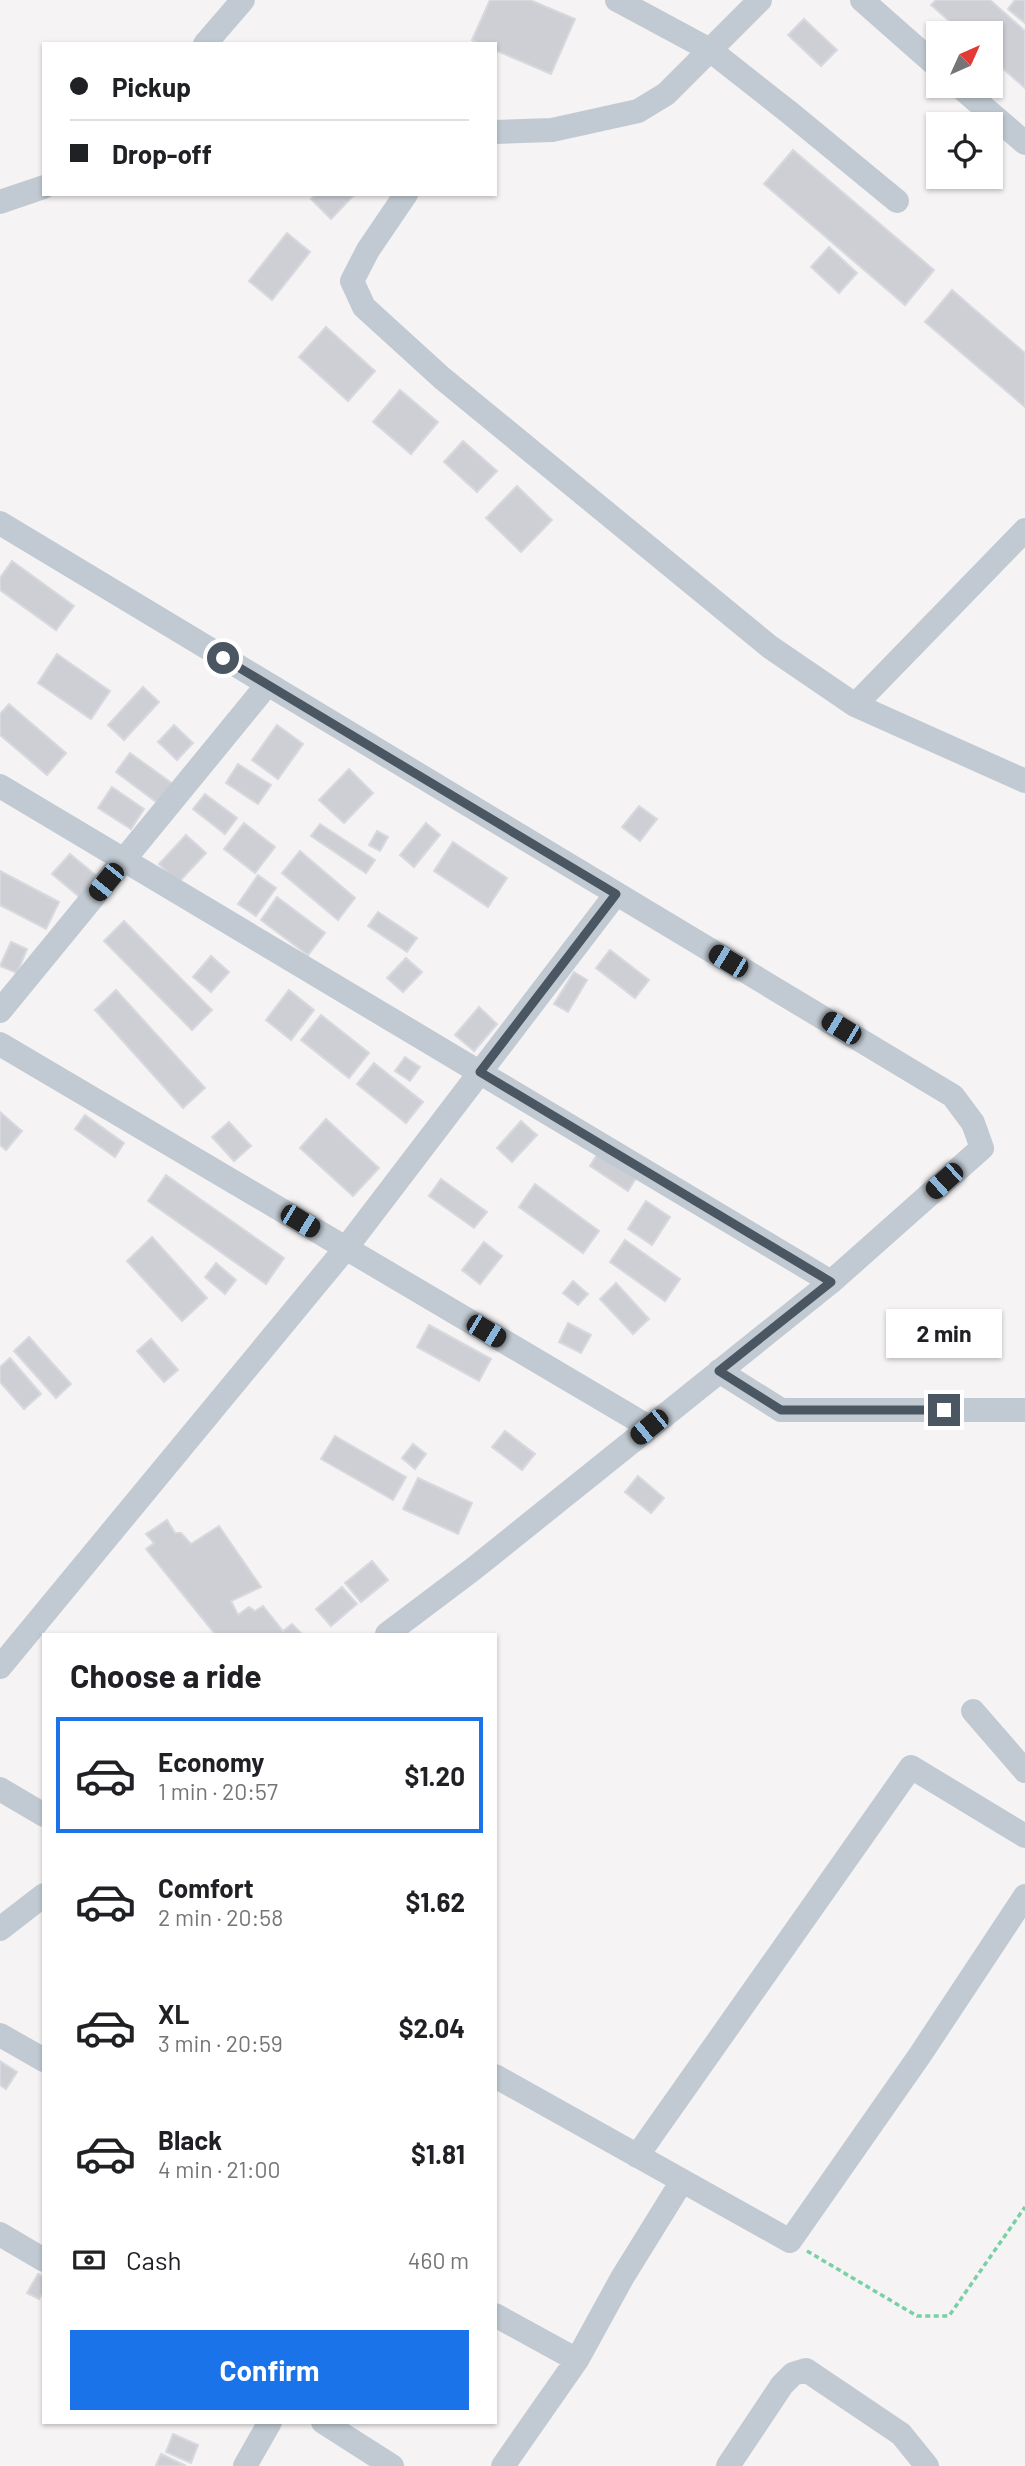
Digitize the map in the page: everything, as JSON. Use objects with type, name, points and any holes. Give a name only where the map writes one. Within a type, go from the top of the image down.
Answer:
[{"type":"street","points":[[207,42],[243,0]]},
{"type":"street","points":[[617,0],[710,50],[897,201]]},
{"type":"street","points":[[497,132],[552,130],[638,111],[666,94],[760,0]]},
{"type":"street","points":[[862,0],[926,56]]},
{"type":"street","points":[[973,98],[1025,144]]},
{"type":"street","points":[[0,202],[42,188]]},
{"type":"street","points":[[405,196],[368,250],[352,281],[364,307],[442,378],[770,647],[855,705],[1025,781]]},
{"type":"street","points":[[0,523],[953,1096],[974,1123],[982,1148],[831,1282],[472,1570],[388,1633]]},
{"type":"street","points":[[855,705],[1025,530]]},
{"type":"street","points":[[0,1011],[267,685]]},
{"type":"street","points":[[0,786],[831,1282]]},
{"type":"street","points":[[0,1667],[346,1248],[616,894]]},
{"type":"street","points":[[0,1044],[649,1427]]},
{"type":"street","points":[[719,1371],[781,1410],[1025,1410]]},
{"type":"street","points":[[973,1711],[1025,1771]]},
{"type":"street","points":[[638,2156],[911,1767],[1025,1836]]},
{"type":"street","points":[[0,1789],[42,1814]]},
{"type":"street","points":[[497,2077],[790,2241],[920,2055],[1025,1896]]},
{"type":"street","points":[[0,1929],[42,1897]]},
{"type":"street","points":[[0,2035],[42,2059]]},
{"type":"street","points":[[503,2466],[577,2360],[622,2278],[682,2181]]},
{"type":"street","points":[[0,2234],[42,2259]]},
{"type":"street","points":[[497,2316],[577,2360]]},
{"type":"street","points":[[727,2466],[782,2385],[793,2374],[806,2371],[901,2434],[927,2466]]},
{"type":"street","points":[[245,2466],[269,2424]]},
{"type":"street","points":[[326,2424],[392,2466]]},
{"type":"path","points":[[790,2241],[917,2316],[949,2316],[1025,2207]]},
{"type":"building","points":[[490,0],[530,0],[575,19],[551,74],[497,51],[497,42],[472,40]]},
{"type":"building","points":[[936,0],[990,0],[1025,31],[1025,88],[1003,69],[1003,21],[949,21],[931,5]]},
{"type":"building","points":[[1015,0],[1025,0],[1025,23],[1008,9]]},
{"type":"building","points":[[804,19],[837,50],[821,66],[788,35]]},
{"type":"building","points":[[793,150],[934,270],[905,305],[764,184]]},
{"type":"building","points":[[314,196],[353,196],[331,219],[311,199]]},
{"type":"building","points":[[287,233],[310,252],[272,300],[249,281]]},
{"type":"building","points":[[829,247],[857,273],[839,293],[811,267]]},
{"type":"building","points":[[952,290],[1025,353],[1025,407],[925,322]]},
{"type":"building","points":[[326,327],[375,371],[348,401],[299,357]]},
{"type":"building","points":[[400,390],[438,422],[411,454],[373,422]]},
{"type":"building","points":[[463,441],[497,471],[477,492],[444,462]]},
{"type":"building","points":[[517,486],[552,520],[521,552],[486,518]]},
{"type":"building","points":[[12,561],[74,606],[56,630],[0,590],[0,578]]},
{"type":"building","points":[[57,654],[110,691],[91,719],[38,683]]},
{"type":"building","points":[[143,687],[159,702],[124,740],[108,725]]},
{"type":"building","points":[[9,704],[66,753],[47,775],[0,735],[0,714]]},
{"type":"building","points":[[174,725],[193,743],[177,760],[158,742]]},
{"type":"building","points":[[277,725],[303,744],[278,779],[252,760]]},
{"type":"building","points":[[130,753],[173,784],[159,804],[116,772]]},
{"type":"building","points":[[238,764],[271,785],[258,804],[226,783]]},
{"type":"building","points":[[349,769],[373,793],[344,823],[319,800]]},
{"type":"building","points":[[112,787],[144,809],[131,829],[98,808]]},
{"type":"building","points":[[205,794],[237,818],[225,834],[193,809]]},
{"type":"building","points":[[639,806],[657,819],[640,841],[622,827]]},
{"type":"building","points":[[244,823],[275,847],[255,873],[224,849]]},
{"type":"building","points":[[426,823],[440,835],[414,867],[400,855]]},
{"type":"building","points":[[320,824],[375,860],[366,873],[311,836]]},
{"type":"building","points":[[377,831],[388,837],[380,851],[369,845]]},
{"type":"building","points":[[186,835],[206,853],[178,883],[159,864]]},
{"type":"building","points":[[453,842],[507,878],[488,907],[434,871]]},
{"type":"building","points":[[300,851],[355,898],[338,920],[282,873]]},
{"type":"building","points":[[70,854],[99,878],[82,899],[52,874]]},
{"type":"building","points":[[0,871],[59,902],[46,929],[0,905]]},
{"type":"building","points":[[258,875],[276,888],[256,916],[238,904]]},
{"type":"building","points":[[277,897],[325,933],[308,955],[261,920]]},
{"type":"building","points":[[378,912],[417,938],[407,952],[368,926]]},
{"type":"building","points":[[124,921],[212,1010],[192,1030],[104,941]]},
{"type":"building","points":[[11,942],[27,949],[17,973],[0,966]]},
{"type":"building","points":[[610,950],[649,980],[635,998],[596,968]]},
{"type":"building","points":[[211,956],[229,972],[211,992],[193,977]]},
{"type":"building","points":[[406,958],[422,972],[403,992],[387,978]]},
{"type":"building","points":[[574,972],[587,980],[568,1012],[554,1004]]},
{"type":"building","points":[[116,990],[205,1088],[183,1108],[95,1010]]},
{"type":"building","points":[[289,990],[314,1010],[291,1040],[266,1020]]},
{"type":"building","points":[[479,1007],[497,1024],[474,1051],[455,1035]]},
{"type":"building","points":[[321,1015],[369,1053],[349,1078],[301,1040]]},
{"type":"building","points":[[405,1057],[420,1067],[410,1081],[395,1071]]},
{"type":"building","points":[[374,1063],[423,1102],[406,1123],[357,1084]]},
{"type":"building","points":[[0,1112],[22,1131],[6,1150],[0,1145]]},
{"type":"building","points":[[85,1115],[124,1143],[115,1157],[75,1129]]},
{"type":"building","points":[[326,1119],[379,1168],[353,1196],[300,1148]]},
{"type":"building","points":[[521,1121],[537,1135],[512,1162],[497,1148]]},
{"type":"building","points":[[229,1122],[251,1146],[234,1161],[212,1137]]},
{"type":"building","points":[[598,1153],[636,1178],[628,1191],[590,1166]]},
{"type":"building","points":[[166,1175],[284,1258],[266,1284],[148,1201]]},
{"type":"building","points":[[441,1179],[487,1212],[474,1228],[429,1196]]},
{"type":"building","points":[[535,1184],[599,1231],[583,1253],[519,1207]]},
{"type":"building","points":[[646,1201],[670,1217],[652,1245],[628,1229]]},
{"type":"building","points":[[152,1237],[207,1298],[182,1321],[127,1261]]},
{"type":"building","points":[[625,1240],[680,1279],[665,1301],[610,1262]]},
{"type":"building","points":[[484,1242],[502,1256],[480,1284],[462,1270]]},
{"type":"building","points":[[216,1263],[236,1280],[225,1294],[205,1277]]},
{"type":"building","points":[[573,1281],[588,1294],[578,1305],[563,1293]]},
{"type":"building","points":[[616,1283],[649,1319],[633,1334],[600,1299]]},
{"type":"building","points":[[568,1323],[591,1335],[581,1353],[559,1342]]},
{"type":"building","points":[[429,1325],[491,1359],[479,1381],[417,1347]]},
{"type":"building","points":[[29,1337],[71,1384],[56,1398],[14,1351]]},
{"type":"building","points":[[151,1339],[178,1370],[164,1382],[137,1351]]},
{"type":"building","points":[[10,1358],[41,1394],[24,1409],[0,1382],[0,1367]]},
{"type":"building","points":[[505,1431],[535,1454],[522,1470],[492,1447]]},
{"type":"building","points":[[335,1436],[406,1477],[393,1500],[321,1459]]},
{"type":"building","points":[[413,1444],[426,1454],[415,1469],[402,1458]]},
{"type":"building","points":[[638,1476],[664,1498],[651,1513],[625,1492]]},
{"type":"building","points":[[418,1478],[472,1503],[458,1534],[403,1509]]},
{"type":"building","points":[[167,1520],[175,1533],[181,1533],[191,1544],[219,1526],[261,1587],[231,1601],[238,1615],[249,1607],[255,1611],[263,1606],[283,1631],[292,1624],[301,1633],[214,1633],[146,1549],[154,1543],[146,1534]]},
{"type":"building","points":[[372,1561],[388,1580],[361,1602],[345,1583]]},
{"type":"building","points":[[342,1587],[357,1604],[331,1626],[316,1609]]},
{"type":"building","points":[[0,2061],[17,2072],[6,2089],[0,2085]]},
{"type":"building","points":[[38,2274],[42,2276],[42,2294],[39,2299],[27,2293]]},
{"type":"building","points":[[173,2434],[198,2445],[191,2463],[166,2452]]},
{"type":"building","points":[[161,2454],[186,2466],[158,2466],[156,2465]]},
{"type":"route","points":[[223,658],[616,894],[480,1072],[831,1282],[719,1371],[781,1410],[944,1410]]}]
